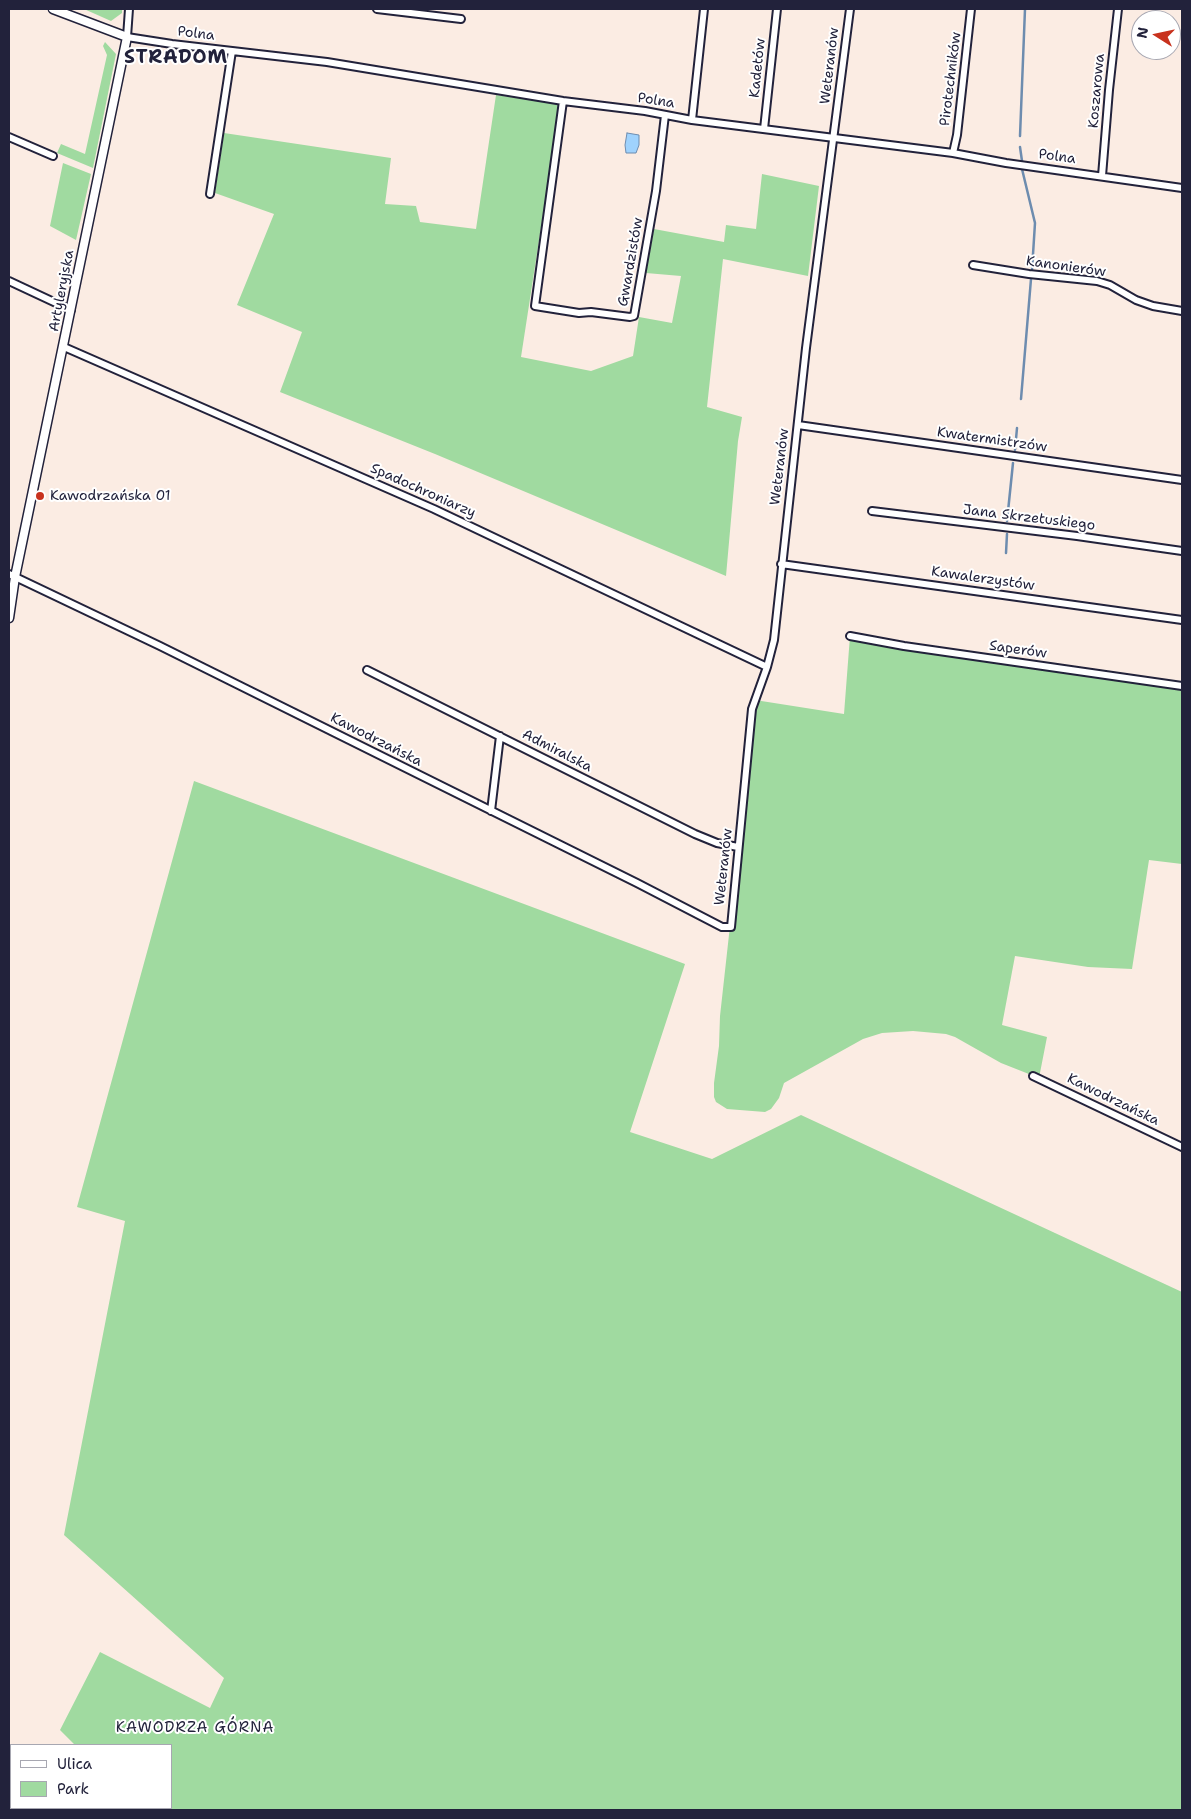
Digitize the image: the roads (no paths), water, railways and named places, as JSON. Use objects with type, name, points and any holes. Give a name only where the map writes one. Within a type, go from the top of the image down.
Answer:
[{"type":"street","points":[[53,9],[127,37]]},
{"type":"street","name":"Artyleryjska","points":[[9,618],[12,575],[64,347],[127,37],[129,9]]},
{"type":"street","points":[[377,9],[405,10],[461,19]]},
{"type":"street","points":[[692,120],[704,9]]},
{"type":"street","name":"Kadetów","points":[[764,129],[777,9]]},
{"type":"street","name":"Weteranów","points":[[731,927],[752,709],[767,667],[774,640],[781,564],[850,9]]},
{"type":"street","name":"Pirotechników","points":[[953,153],[957,135],[971,9]]},
{"type":"street","name":"Koszarowa","points":[[1102,176],[1118,9]]},
{"type":"street","name":"Polna","points":[[127,37],[327,62],[563,101],[692,120],[953,153],[1006,163],[1182,188]]},
{"type":"street","points":[[210,194],[232,51]]},
{"type":"street","name":"Gwardzistów","points":[[563,101],[535,306],[579,313],[591,312],[634,316],[656,191],[666,115]]},
{"type":"street","points":[[9,137],[53,156]]},
{"type":"street","name":"Kanonierów","points":[[972,265],[1097,282],[1110,285],[1136,300],[1154,306],[1182,311]]},
{"type":"street","points":[[9,281],[71,310]]},
{"type":"street","name":"Spadochroniarzy","points":[[64,347],[434,509],[767,667]]},
{"type":"street","name":"Kwatermistrzów","points":[[798,425],[1182,480]]},
{"type":"street","name":"Jana Skrzetuskiego","points":[[872,511],[1182,551]]},
{"type":"street","name":"Kawalerzystów","points":[[781,564],[1182,620]]},
{"type":"street","name":"Kawodrzańska","points":[[12,575],[160,646],[722,927],[731,927]]},
{"type":"street","name":"Saperów","points":[[850,636],[904,646],[1182,686]]},
{"type":"street","name":"Admiralska","points":[[366,670],[695,834],[717,843],[738,847]]},
{"type":"street","points":[[491,811],[500,736]]},
{"type":"street","name":"Kawodrzańska","points":[[1033,1076],[1182,1147]]},
{"type":"water","points":[[627,133],[639,135],[639,145],[636,153],[626,153]]},
{"type":"waterway","points":[[1020,136],[1025,9]]},
{"type":"waterway","points":[[1020,147],[1022,161]]},
{"type":"waterway","points":[[1022,169],[1035,223],[1032,270]]},
{"type":"waterway","points":[[1021,399],[1031,279]]},
{"type":"waterway","points":[[1015,450],[1017,428]]},
{"type":"waterway","points":[[1007,521],[1013,463]]},
{"type":"waterway","points":[[1006,553],[1007,534]]},
{"type":"place","name":"Kawodrzańska 01","points":[[40,496]]},
{"type":"district","name":"STRADOM","points":[[176,58]]},
{"type":"district","name":"KAWODRZA GÓRNA","points":[[195,1728]]}]
